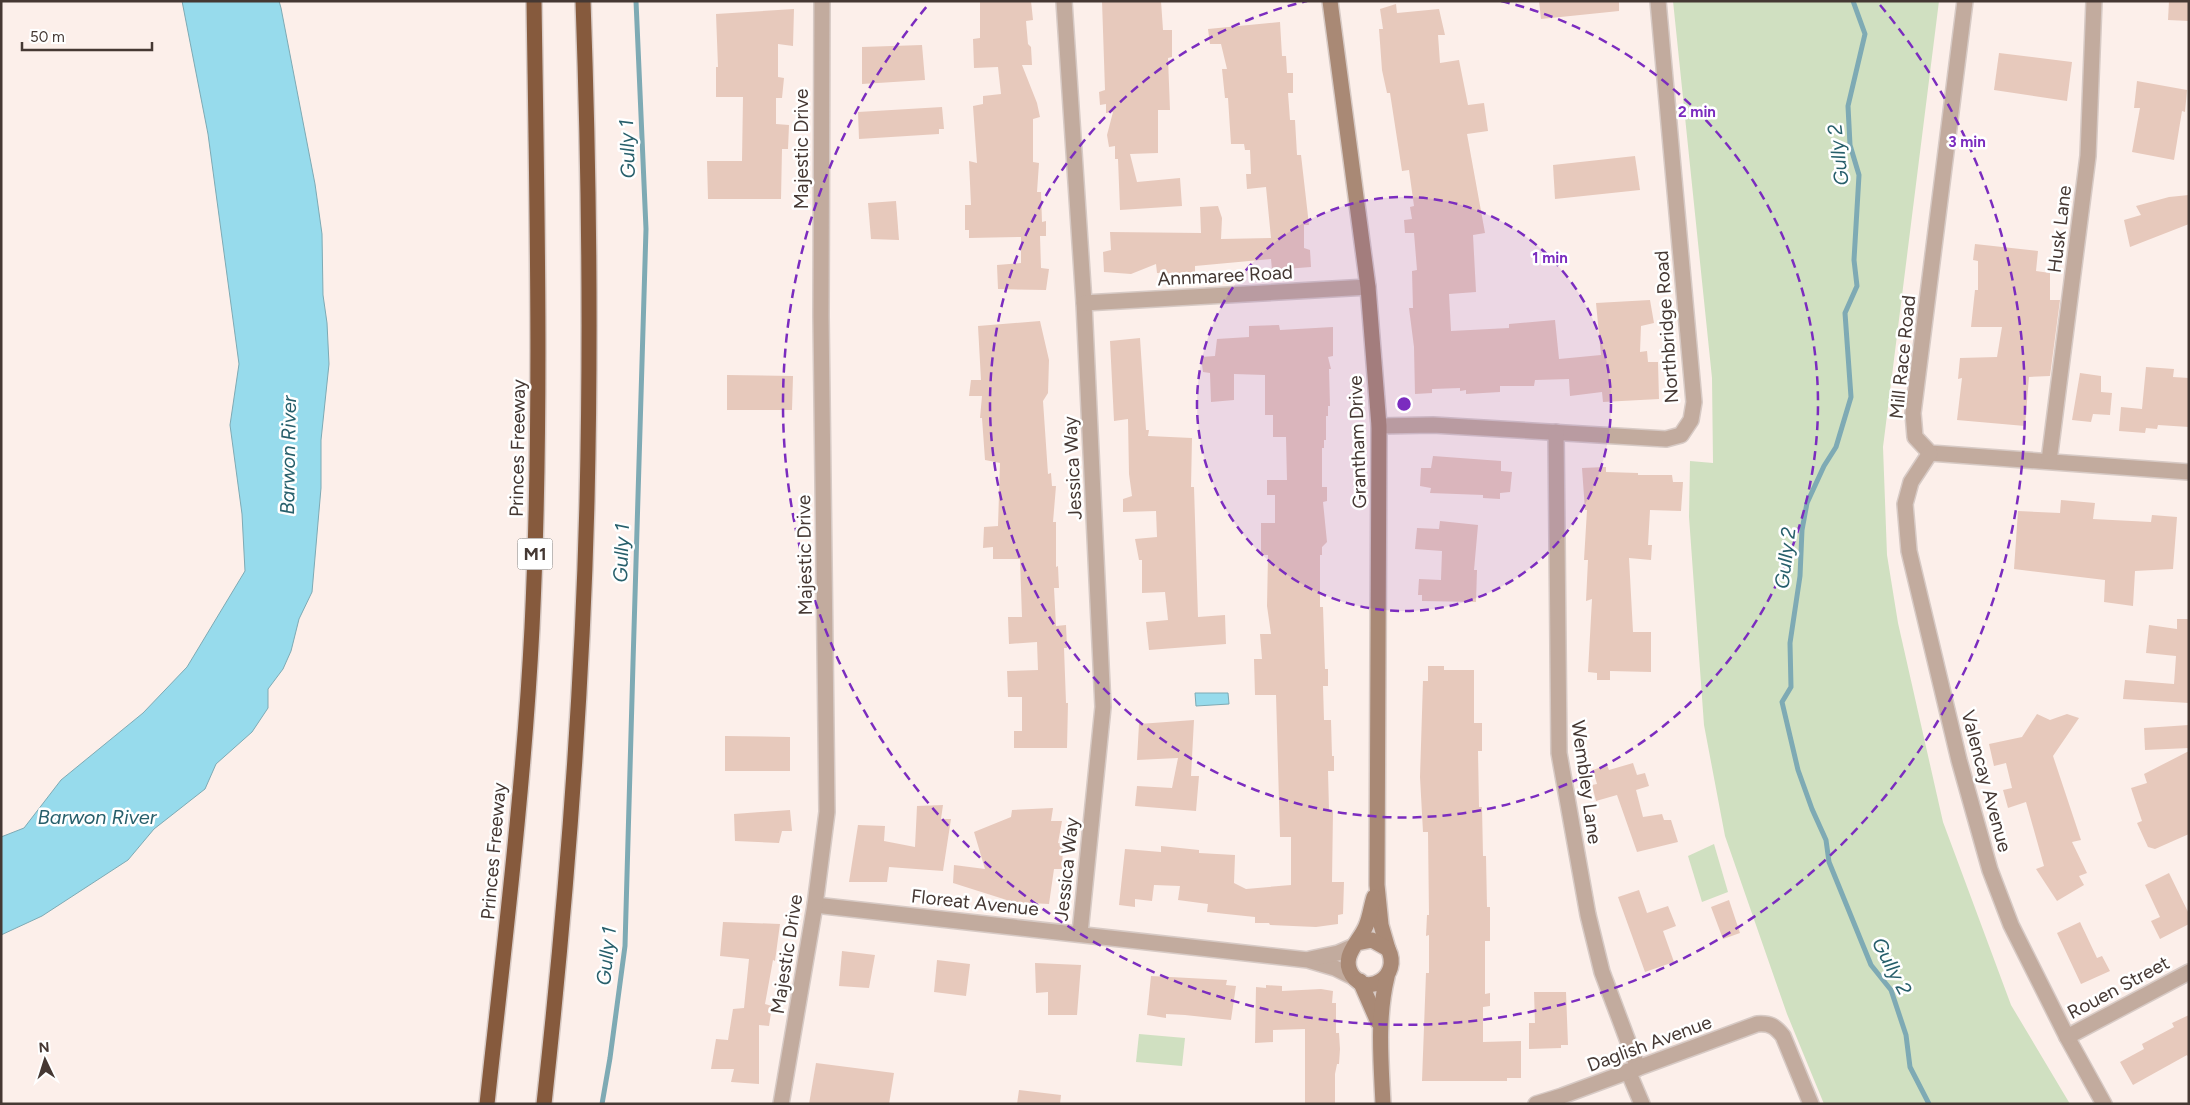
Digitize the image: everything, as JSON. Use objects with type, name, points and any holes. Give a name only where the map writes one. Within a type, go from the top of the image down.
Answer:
[{"type":"highway","name":"Princes Freeway","points":[[487,1104],[512,871],[532,632],[537,503],[538,283],[534,1]]},
{"type":"highway","points":[[544,1104],[579,699],[587,502],[590,322],[584,1]]},
{"type":"street","name":"Majestic Drive","points":[[781,1104],[815,905],[827,812],[821,316],[822,1]]},
{"type":"street","name":"Jessica Way","points":[[1064,1],[1084,303],[1103,707],[1080,933]]},
{"type":"street","name":"Grantham Drive","points":[[1330,1],[1368,287],[1379,426],[1377,885],[1381,925],[1392,964],[1386,976],[1382,996],[1380,1026],[1383,1104]]},
{"type":"street","name":"Northbridge Road","points":[[1379,426],[1433,425],[1666,439],[1681,435],[1691,420],[1694,402],[1658,1]]},
{"type":"street","name":"Mill Race Road","points":[[1930,453],[1914,437],[1913,413],[1965,1]]},
{"type":"street","name":"Husk Lane","points":[[2049,461],[2088,156],[2094,1]]},
{"type":"street","name":"Annmaree Road","points":[[1084,303],[1368,287]]},
{"type":"street","name":"Wembley Lane","points":[[1556,432],[1559,752],[1586,905],[1602,972],[1642,1104]]},
{"type":"street","points":[[1930,453],[2189,472]]},
{"type":"street","name":"Valencay Avenue","points":[[1930,453],[1912,482],[1905,504],[1909,551],[1959,760],[1990,870],[2011,925],[2067,1037],[2104,1104]]},
{"type":"street","name":"Grantham Drive","points":[[1377,885],[1367,925],[1348,957],[1348,965],[1380,1026]]},
{"type":"street","name":"Floreat Avenue","points":[[815,905],[1080,933],[1308,960],[1335,968],[1357,980]]},
{"type":"street","points":[[1356,945],[1372,940],[1388,948]]},
{"type":"street","name":"Floreat Avenue","points":[[1308,960],[1338,953],[1356,945]]},
{"type":"street","name":"Rouen Street","points":[[2067,1037],[2189,972]]},
{"type":"street","points":[[1357,980],[1373,984],[1386,976]]},
{"type":"street","name":"Daglish Avenue","points":[[1536,1104],[1757,1024],[1766,1023],[1776,1026],[1783,1036],[1810,1104]]},
{"type":"green space","points":[[1673,1],[1939,1],[1883,447],[1887,555],[1898,623],[1943,822],[2011,1005],[2070,1104],[1824,1104],[1787,1014],[1725,836],[1704,725],[1689,517],[1690,461],[1713,463],[1712,378]]},
{"type":"green space","points":[[1714,844],[1728,892],[1702,902],[1688,856]]},
{"type":"green space","points":[[1139,1034],[1185,1038],[1182,1066],[1136,1062]]},
{"type":"water","name":"Barwon River","points":[[182,1],[279,1],[281,8],[315,184],[322,234],[323,295],[327,323],[329,364],[321,440],[321,488],[312,592],[299,619],[291,651],[283,669],[268,689],[268,708],[252,732],[216,764],[205,789],[154,829],[128,860],[42,916],[1,935],[1,837],[24,828],[61,780],[143,713],[187,667],[245,571],[242,514],[230,425],[239,364],[208,134]]},
{"type":"water","points":[[1195,693],[1228,693],[1229,704],[1196,706]]},
{"type":"building","points":[[980,1],[1031,1],[1033,20],[1026,21],[1032,65],[1022,65],[1037,103],[1040,117],[1033,119],[1033,162],[1039,163],[1037,192],[1041,192],[1042,222],[1046,221],[1046,236],[1040,236],[1041,268],[1049,269],[1046,290],[998,289],[997,265],[1021,263],[1021,237],[969,238],[969,230],[965,230],[965,205],[971,205],[969,161],[977,163],[973,106],[983,104],[983,96],[1001,94],[998,67],[974,68],[973,39],[980,38]]},
{"type":"building","points":[[1102,1],[1161,1],[1163,30],[1172,30],[1172,57],[1168,58],[1170,110],[1158,110],[1158,153],[1130,154],[1137,182],[1180,178],[1182,206],[1120,210],[1118,159],[1115,159],[1115,146],[1109,147],[1107,135],[1113,112],[1106,113],[1106,104],[1100,105],[1099,92],[1105,90]]},
{"type":"building","points":[[1539,1],[1619,1],[1619,11],[1541,19]]},
{"type":"building","points":[[2169,1],[2189,1],[2189,21],[2168,20]]},
{"type":"building","points":[[1396,4],[1397,13],[1439,9],[1445,35],[1438,35],[1440,63],[1459,60],[1468,105],[1484,103],[1488,131],[1467,134],[1485,233],[1473,235],[1476,292],[1449,294],[1451,331],[1509,328],[1509,324],[1555,320],[1559,359],[1601,355],[1596,303],[1650,300],[1654,323],[1641,326],[1640,352],[1647,351],[1648,362],[1658,362],[1659,399],[1603,402],[1602,392],[1570,396],[1569,379],[1535,380],[1534,386],[1500,386],[1500,392],[1466,394],[1466,390],[1460,391],[1460,388],[1432,389],[1432,393],[1415,394],[1414,347],[1409,308],[1413,308],[1412,271],[1417,270],[1414,233],[1405,233],[1404,220],[1412,219],[1410,207],[1414,206],[1409,170],[1402,171],[1390,93],[1387,93],[1382,70],[1379,29],[1383,29],[1380,9]]},
{"type":"building","points":[[794,9],[793,46],[778,44],[778,77],[784,78],[782,98],[776,98],[776,124],[789,125],[788,149],[782,149],[781,199],[708,199],[707,161],[742,161],[743,97],[716,97],[716,67],[718,67],[716,14]]},
{"type":"building","points":[[1280,22],[1282,56],[1286,56],[1287,73],[1293,73],[1293,93],[1288,93],[1290,120],[1295,120],[1297,155],[1301,155],[1309,225],[1304,225],[1304,248],[1310,250],[1311,267],[1272,270],[1271,259],[1195,266],[1195,274],[1157,273],[1156,264],[1131,274],[1104,272],[1103,252],[1111,250],[1110,232],[1201,233],[1200,207],[1218,206],[1222,218],[1221,239],[1271,238],[1266,187],[1247,189],[1246,174],[1251,174],[1250,150],[1245,150],[1244,144],[1231,144],[1228,98],[1225,98],[1222,69],[1227,69],[1221,44],[1210,44],[1208,29]]},
{"type":"building","points":[[922,45],[925,80],[862,84],[862,47]]},
{"type":"building","points":[[1999,53],[2072,62],[2067,101],[1994,90]]},
{"type":"building","points":[[2137,81],[2187,90],[2185,112],[2182,111],[2174,160],[2132,152],[2140,108],[2134,108]]},
{"type":"building","points":[[942,107],[944,129],[939,129],[939,134],[859,139],[858,112]]},
{"type":"building","points":[[1635,156],[1640,190],[1555,199],[1553,165]]},
{"type":"building","points":[[2189,195],[2189,224],[2130,247],[2124,220],[2141,215],[2136,206],[2169,197]]},
{"type":"building","points":[[896,201],[899,240],[871,239],[868,203]]},
{"type":"building","points":[[1975,244],[2038,251],[2036,271],[2050,273],[2050,300],[2060,300],[2050,376],[2029,377],[2025,426],[1957,420],[1962,378],[1958,379],[1960,358],[1997,357],[2002,327],[1971,327],[1975,290],[1978,290],[1978,261],[1973,260]]},
{"type":"building","points":[[1040,321],[1049,360],[1048,393],[1043,401],[1048,474],[1051,473],[1052,486],[1056,486],[1053,522],[1056,522],[1056,567],[1058,566],[1059,588],[1054,588],[1056,626],[1066,625],[1067,648],[1064,648],[1066,703],[1068,703],[1067,748],[1014,748],[1014,731],[1022,731],[1022,697],[1008,697],[1007,671],[1038,670],[1037,642],[1009,644],[1008,617],[1022,617],[1020,559],[993,559],[993,547],[983,548],[984,527],[998,526],[1000,463],[985,460],[982,418],[980,418],[982,396],[969,396],[971,380],[981,380],[978,326]]},
{"type":"building","points":[[1279,325],[1280,330],[1333,327],[1333,356],[1328,357],[1331,369],[1329,369],[1330,406],[1328,406],[1328,416],[1326,416],[1326,440],[1324,440],[1324,448],[1322,448],[1322,487],[1327,487],[1327,501],[1323,502],[1327,542],[1322,547],[1322,555],[1320,555],[1320,607],[1323,607],[1325,669],[1328,669],[1328,686],[1323,686],[1324,720],[1331,720],[1332,756],[1334,756],[1334,771],[1328,771],[1329,810],[1333,810],[1332,882],[1344,882],[1343,914],[1338,915],[1338,924],[1316,927],[1255,923],[1255,917],[1207,912],[1208,904],[1178,900],[1180,886],[1154,885],[1152,901],[1135,899],[1135,907],[1119,905],[1125,849],[1161,852],[1161,846],[1199,850],[1199,853],[1235,855],[1234,883],[1246,889],[1291,885],[1291,837],[1280,837],[1276,695],[1255,695],[1254,659],[1262,659],[1260,634],[1271,634],[1267,606],[1268,555],[1261,555],[1261,523],[1275,523],[1275,495],[1267,495],[1267,480],[1287,480],[1286,437],[1273,437],[1273,415],[1265,415],[1265,375],[1234,374],[1234,400],[1211,402],[1210,373],[1203,372],[1201,357],[1215,356],[1217,339],[1249,337],[1249,326]]},
{"type":"building","points":[[1140,338],[1146,430],[1149,430],[1148,436],[1192,438],[1191,487],[1194,487],[1198,617],[1225,615],[1226,644],[1149,650],[1146,622],[1168,620],[1165,592],[1142,593],[1142,560],[1139,560],[1135,539],[1157,537],[1156,511],[1123,512],[1123,499],[1132,496],[1129,474],[1128,419],[1114,421],[1110,341]]},
{"type":"building","points":[[2146,367],[2174,369],[2173,377],[2189,378],[2189,427],[2158,425],[2157,429],[2146,428],[2145,433],[2119,431],[2121,407],[2142,409]]},
{"type":"building","points":[[2080,373],[2101,376],[2101,392],[2112,393],[2110,415],[2093,414],[2091,422],[2072,420]]},
{"type":"building","points":[[727,375],[793,376],[792,410],[727,410]]},
{"type":"building","points":[[1433,456],[1501,461],[1501,471],[1512,472],[1510,492],[1500,493],[1500,499],[1483,498],[1483,495],[1430,493],[1431,488],[1420,486],[1421,468],[1431,468]]},
{"type":"building","points":[[1606,467],[1606,472],[1638,473],[1638,475],[1672,475],[1673,482],[1683,482],[1681,511],[1650,510],[1648,545],[1652,545],[1651,560],[1629,558],[1633,632],[1651,632],[1651,672],[1610,671],[1610,680],[1597,680],[1597,673],[1588,672],[1592,599],[1586,601],[1588,560],[1584,560],[1587,510],[1585,510],[1582,468]]},
{"type":"building","points":[[2061,500],[2095,503],[2093,519],[2151,522],[2152,515],[2177,517],[2173,569],[2135,571],[2133,606],[2104,602],[2105,580],[2014,569],[2018,511],[2060,513]]},
{"type":"building","points":[[1440,521],[1478,525],[1474,570],[1477,570],[1476,602],[1422,601],[1422,595],[1418,595],[1419,579],[1441,580],[1442,551],[1415,549],[1417,528],[1439,529]]},
{"type":"building","points":[[2177,619],[2189,619],[2189,703],[2123,699],[2125,680],[2174,684],[2176,656],[2146,653],[2149,625],[2177,629]]},
{"type":"building","points":[[1428,666],[1444,666],[1444,670],[1474,670],[1474,723],[1482,723],[1482,751],[1478,751],[1479,807],[1482,807],[1483,856],[1486,856],[1487,907],[1490,907],[1490,941],[1485,941],[1485,994],[1490,993],[1490,1006],[1483,1007],[1483,1042],[1521,1041],[1521,1078],[1507,1078],[1507,1081],[1422,1081],[1426,973],[1429,973],[1429,935],[1426,936],[1427,915],[1429,915],[1428,832],[1423,832],[1420,777],[1423,681],[1428,681]]},
{"type":"building","points":[[2037,714],[2050,720],[2067,714],[2079,718],[2053,756],[2081,840],[2072,842],[2087,873],[2079,876],[2084,885],[2057,901],[2036,869],[2044,866],[2026,802],[2008,808],[2003,790],[2012,788],[2006,763],[1994,766],[1989,744],[2022,737]]},
{"type":"building","points":[[1194,720],[1191,776],[1199,776],[1196,811],[1135,806],[1137,786],[1172,788],[1178,758],[1137,760],[1139,724]]},
{"type":"building","points":[[2189,725],[2189,748],[2145,750],[2144,728]]},
{"type":"building","points":[[725,736],[790,737],[790,771],[725,771]]},
{"type":"building","points":[[2189,751],[2189,834],[2155,849],[2148,847],[2137,823],[2142,821],[2131,788],[2147,783],[2144,774]]},
{"type":"building","points":[[1633,763],[1637,775],[1645,773],[1649,786],[1636,790],[1643,817],[1662,814],[1664,820],[1671,820],[1678,842],[1637,852],[1617,795],[1596,801],[1592,785],[1597,784],[1593,770],[1607,765],[1609,770]]},
{"type":"building","points":[[943,805],[941,819],[951,819],[943,871],[889,867],[887,882],[849,882],[858,825],[885,826],[884,841],[915,847],[917,806]]},
{"type":"building","points":[[1053,808],[1051,821],[1062,821],[1058,843],[1063,844],[1062,869],[1054,869],[1049,904],[1013,902],[953,883],[954,865],[985,869],[974,832],[1011,817],[1012,810]]},
{"type":"building","points":[[790,810],[792,831],[782,831],[779,843],[735,841],[734,814]]},
{"type":"building","points":[[2169,873],[2189,914],[2189,924],[2160,939],[2151,921],[2160,917],[2145,885]]},
{"type":"building","points":[[1639,890],[1647,913],[1668,906],[1676,926],[1663,931],[1674,962],[1645,972],[1618,897]]},
{"type":"building","points":[[1729,900],[1740,933],[1723,939],[1711,907]]},
{"type":"building","points":[[723,922],[780,924],[775,961],[773,960],[765,1004],[772,1006],[769,1026],[759,1025],[759,1084],[731,1082],[734,1069],[711,1069],[716,1039],[728,1040],[733,1009],[744,1008],[749,959],[720,956]]},
{"type":"building","points":[[2080,922],[2097,958],[2102,956],[2110,971],[2081,984],[2057,933]]},
{"type":"building","points":[[842,951],[875,955],[869,988],[839,986]]},
{"type":"building","points":[[937,960],[970,964],[966,996],[934,992]]},
{"type":"building","points":[[1035,963],[1081,965],[1077,1015],[1048,1015],[1048,992],[1036,993]]},
{"type":"building","points":[[1151,976],[1227,980],[1226,985],[1236,986],[1231,1020],[1185,1015],[1166,1014],[1166,1018],[1147,1015]]},
{"type":"building","points":[[1266,985],[1282,986],[1282,991],[1321,989],[1333,991],[1332,1003],[1336,1003],[1336,1033],[1339,1033],[1340,1049],[1339,1064],[1337,1064],[1335,1074],[1335,1104],[1305,1104],[1305,1029],[1273,1030],[1273,1042],[1255,1043],[1256,987],[1266,988]]},
{"type":"building","points":[[1534,992],[1566,992],[1568,1045],[1561,1045],[1561,1048],[1529,1049],[1529,1023],[1535,1023]]},
{"type":"building","points":[[2189,1015],[2189,1058],[2187,1055],[2133,1085],[2120,1062],[2144,1049],[2142,1044],[2174,1027],[2172,1023]]},
{"type":"building","points":[[816,1063],[894,1073],[889,1104],[809,1104]]},
{"type":"building","points":[[1019,1090],[1061,1095],[1060,1104],[1017,1104]]},
{"type":"waterway","name":"Gully 1","points":[[602,1104],[625,946],[646,229],[636,1]]},
{"type":"waterway","name":"Gully 2","points":[[1853,1],[1865,34],[1848,106],[1850,145],[1859,175],[1854,260],[1857,286],[1845,313],[1851,397],[1836,447],[1824,466],[1807,503],[1802,530],[1800,576],[1790,643],[1791,687],[1782,702],[1798,770],[1826,840],[1829,862],[1871,965],[1891,990],[1906,1035],[1910,1067],[1929,1104]]}]
